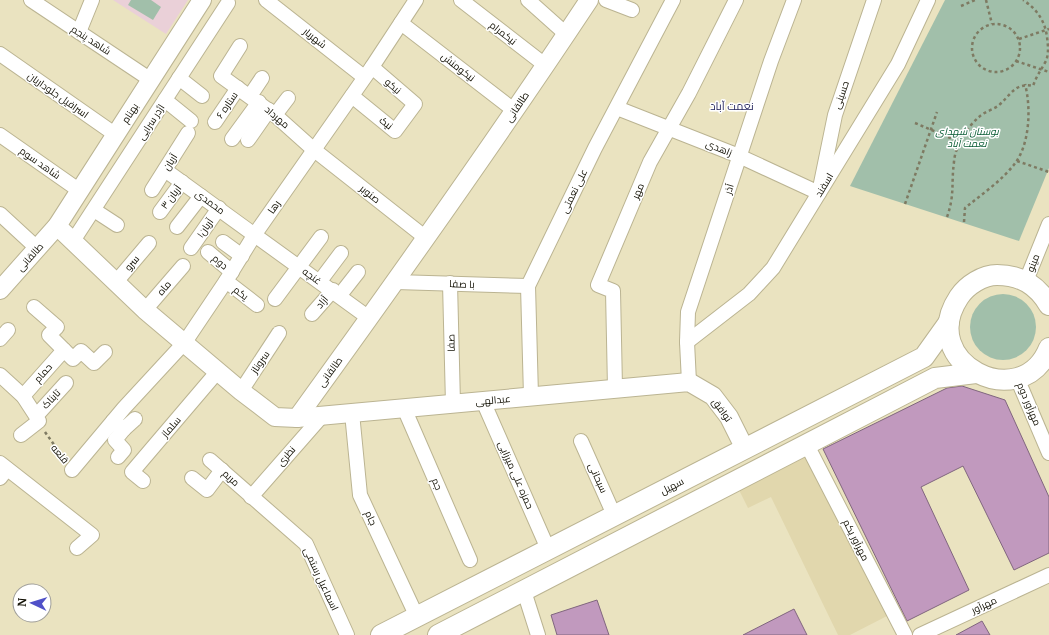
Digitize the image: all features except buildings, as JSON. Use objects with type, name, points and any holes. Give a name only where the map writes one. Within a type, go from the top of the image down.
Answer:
[{"type":"main road","points":[[1049,305],[1040,291],[1026,281],[1010,275],[993,275],[977,281],[963,291],[957,301],[949,322],[950,337],[955,352],[964,364],[976,374],[989,379],[1003,380],[1017,378],[1034,369],[1046,356],[1049,348]]},
{"type":"main road","name":"سهیل","points":[[381,635],[924,357],[949,322]]},
{"type":"main road","points":[[438,635],[935,378],[976,374]]},
{"type":"street","name":"شاهد پنجم","points":[[31,0],[151,80]]},
{"type":"street","points":[[79,32],[92,0]]},
{"type":"street","name":"بهنام","points":[[57,226],[202,0]]},
{"type":"street","name":"شهریار","points":[[266,0],[368,72]]},
{"type":"street","name":"نیکمرام","points":[[461,0],[545,65]]},
{"type":"street","points":[[528,0],[566,34]]},
{"type":"street","name":"طالقانی","points":[[297,418],[396,282],[515,111],[589,0]]},
{"type":"street","points":[[606,0],[632,10]]},
{"type":"street","name":"علی نعمتی","points":[[531,396],[528,286],[595,148],[673,0]]},
{"type":"street","name":"مهر","points":[[615,388],[613,291],[598,285],[650,162],[689,94],[736,0]]},
{"type":"street","name":"آذر","points":[[689,382],[687,342],[688,312],[771,61],[794,0]]},
{"type":"street","name":"حسینی","points":[[819,193],[835,115],[874,0]]},
{"type":"street","name":"اسفند","points":[[687,342],[749,294],[773,268],[898,64],[928,0]]},
{"type":"street","name":"رها","points":[[124,408],[185,342],[255,234],[313,149],[352,96],[401,23],[413,1]]},
{"type":"street","name":"اژدر سرایی","points":[[73,242],[228,3]]},
{"type":"street","name":"نیکومنش","points":[[401,23],[515,111]]},
{"type":"street","name":"مهرداد","points":[[240,46],[221,76],[258,102],[313,149]]},
{"type":"street","name":"اسرافیل جلوداریان","points":[[0,54],[116,135]]},
{"type":"street","name":"نیکو","points":[[368,72],[415,104]]},
{"type":"street","points":[[180,78],[202,96]]},
{"type":"street","points":[[248,140],[258,102],[262,78]]},
{"type":"street","name":"نیک","points":[[352,96],[395,131],[415,104]]},
{"type":"street","points":[[232,139],[258,102],[288,98]]},
{"type":"street","name":"آریان","points":[[152,190],[189,127],[165,100]]},
{"type":"street","name":"ستاره ۶","points":[[215,122],[258,102]]},
{"type":"street","name":"زاهدی","points":[[617,108],[739,156],[819,193]]},
{"type":"street","name":"شاهد سوم","points":[[0,135],[80,191]]},
{"type":"street","name":"صنوبر","points":[[313,149],[426,238]]},
{"type":"street","name":"محمدی","points":[[165,170],[255,234]]},
{"type":"street","name":"آریان ۳","points":[[160,212],[182,182]]},
{"type":"street","points":[[176,227],[201,196]]},
{"type":"street","name":"آریان۱","points":[[191,248],[219,208]]},
{"type":"street","points":[[94,210],[117,225]]},
{"type":"street","points":[[0,214],[38,249]]},
{"type":"street","name":"مینو","points":[[1026,281],[1049,224]]},
{"type":"street","points":[[57,226],[145,310],[185,342],[241,391],[275,417],[297,418]]},
{"type":"street","name":"طالقانی","points":[[0,290],[57,226]]},
{"type":"street","name":"غنچه","points":[[255,234],[369,318]]},
{"type":"street","points":[[275,299],[321,237]]},
{"type":"street","points":[[223,242],[242,256]]},
{"type":"street","name":"سرو","points":[[116,282],[148,243]]},
{"type":"street","name":"دوم","points":[[208,252],[229,276]]},
{"type":"street","points":[[320,281],[341,253]]},
{"type":"street","name":"ماه","points":[[145,310],[183,266]]},
{"type":"street","points":[[336,293],[358,272]]},
{"type":"street","name":"یکم","points":[[229,276],[257,305]]},
{"type":"street","name":"با صفا","points":[[396,282],[528,286]]},
{"type":"street","name":"صفا","points":[[450,283],[452,404]]},
{"type":"street","name":"آزاد","points":[[312,314],[336,293]]},
{"type":"street","points":[[34,307],[57,327],[49,335],[73,359],[81,351],[94,363],[105,352]]},
{"type":"street","name":"سروناز","points":[[241,391],[279,333]]},
{"type":"street","name":"حمام","points":[[23,396],[64,350]]},
{"type":"street","name":"سلماز","points":[[142,481],[132,472],[218,372]]},
{"type":"street","points":[[0,375],[23,396],[37,418]]},
{"type":"street","name":"مهرآور دوم","points":[[1017,378],[1049,453]]},
{"type":"street","name":"عبدالهی","points":[[297,418],[689,382]]},
{"type":"street","name":"توافق","points":[[689,382],[713,396],[729,417],[745,448]]},
{"type":"street","name":"تابناک","points":[[21,435],[66,383]]},
{"type":"street","name":"حمزه علی میرزایی","points":[[483,401],[548,549]]},
{"type":"street","name":"قلعه","points":[[72,470],[119,425],[124,408]]},
{"type":"street","name":"جم","points":[[404,408],[470,560]]},
{"type":"street","name":"جام","points":[[352,413],[360,495],[417,616]]},
{"type":"street","name":"نظری","points":[[251,497],[322,416]]},
{"type":"street","points":[[118,457],[124,450],[115,440],[119,425],[135,419]]},
{"type":"street","name":"سبحانی","points":[[581,441],[614,515]]},
{"type":"street","name":"مهرآور یکم","points":[[807,444],[905,635]]},
{"type":"street","name":"مریم","points":[[210,460],[251,497]]},
{"type":"street","points":[[2,470],[92,535],[77,548]]},
{"type":"street","points":[[192,478],[207,490],[222,470]]},
{"type":"street","name":"اسماعیل رستمی","points":[[251,497],[306,544],[347,635]]},
{"type":"street","name":"مهرآور","points":[[920,635],[1049,575]]},
{"type":"street","points":[[524,591],[538,635]]},
{"type":"path","points":[[961,6],[975,0]]},
{"type":"path","points":[[986,0],[992,24]]},
{"type":"path","points":[[947,217],[953,200],[954,161],[960,142],[969,128],[980,116],[998,106],[1013,89],[1025,84],[1033,86],[1041,68],[1046,61],[1049,47],[1048,29],[1038,13],[1023,0]]},
{"type":"path","points":[[992,24],[1008,27],[1019,39],[1019,54],[1016,61],[1004,71],[988,71],[976,61],[972,54],[974,38],[978,31],[992,24]]},
{"type":"path","points":[[1019,39],[1048,29]]},
{"type":"path","points":[[1016,61],[1041,68],[1049,72]]},
{"type":"path","points":[[964,222],[965,208],[1007,173],[1017,161],[1027,127],[1028,99],[1025,84]]},
{"type":"path","points":[[905,204],[937,112]]},
{"type":"path","points":[[915,123],[960,142]]},
{"type":"path","points":[[1017,161],[1049,172]]},
{"type":"path","name":"قلعه","points":[[37,418],[50,441],[72,470]]},
{"type":"shaded area","points":[[113,0],[188,0],[166,34]]},
{"type":"shaded area","points":[[807,452],[887,616],[850,635],[838,635],[771,497],[748,508],[737,486]]},
{"type":"green space","points":[[131,0],[151,0],[161,7],[153,20],[128,5]]},
{"type":"green space","name":"بوستان شهدای نعمت آباد","points":[[945,0],[1049,0],[1049,168],[1019,241],[850,186]]},
{"type":"green space","points":[[997,294],[1009,294],[1016,296],[1027,303],[1034,314],[1036,327],[1034,340],[1027,351],[1016,358],[1009,360],[997,360],[990,358],[979,351],[972,340],[970,333],[970,321],[972,314],[979,303],[990,296]]},
{"type":"district","name":"نعمت آباد","points":[[732,106]]}]
